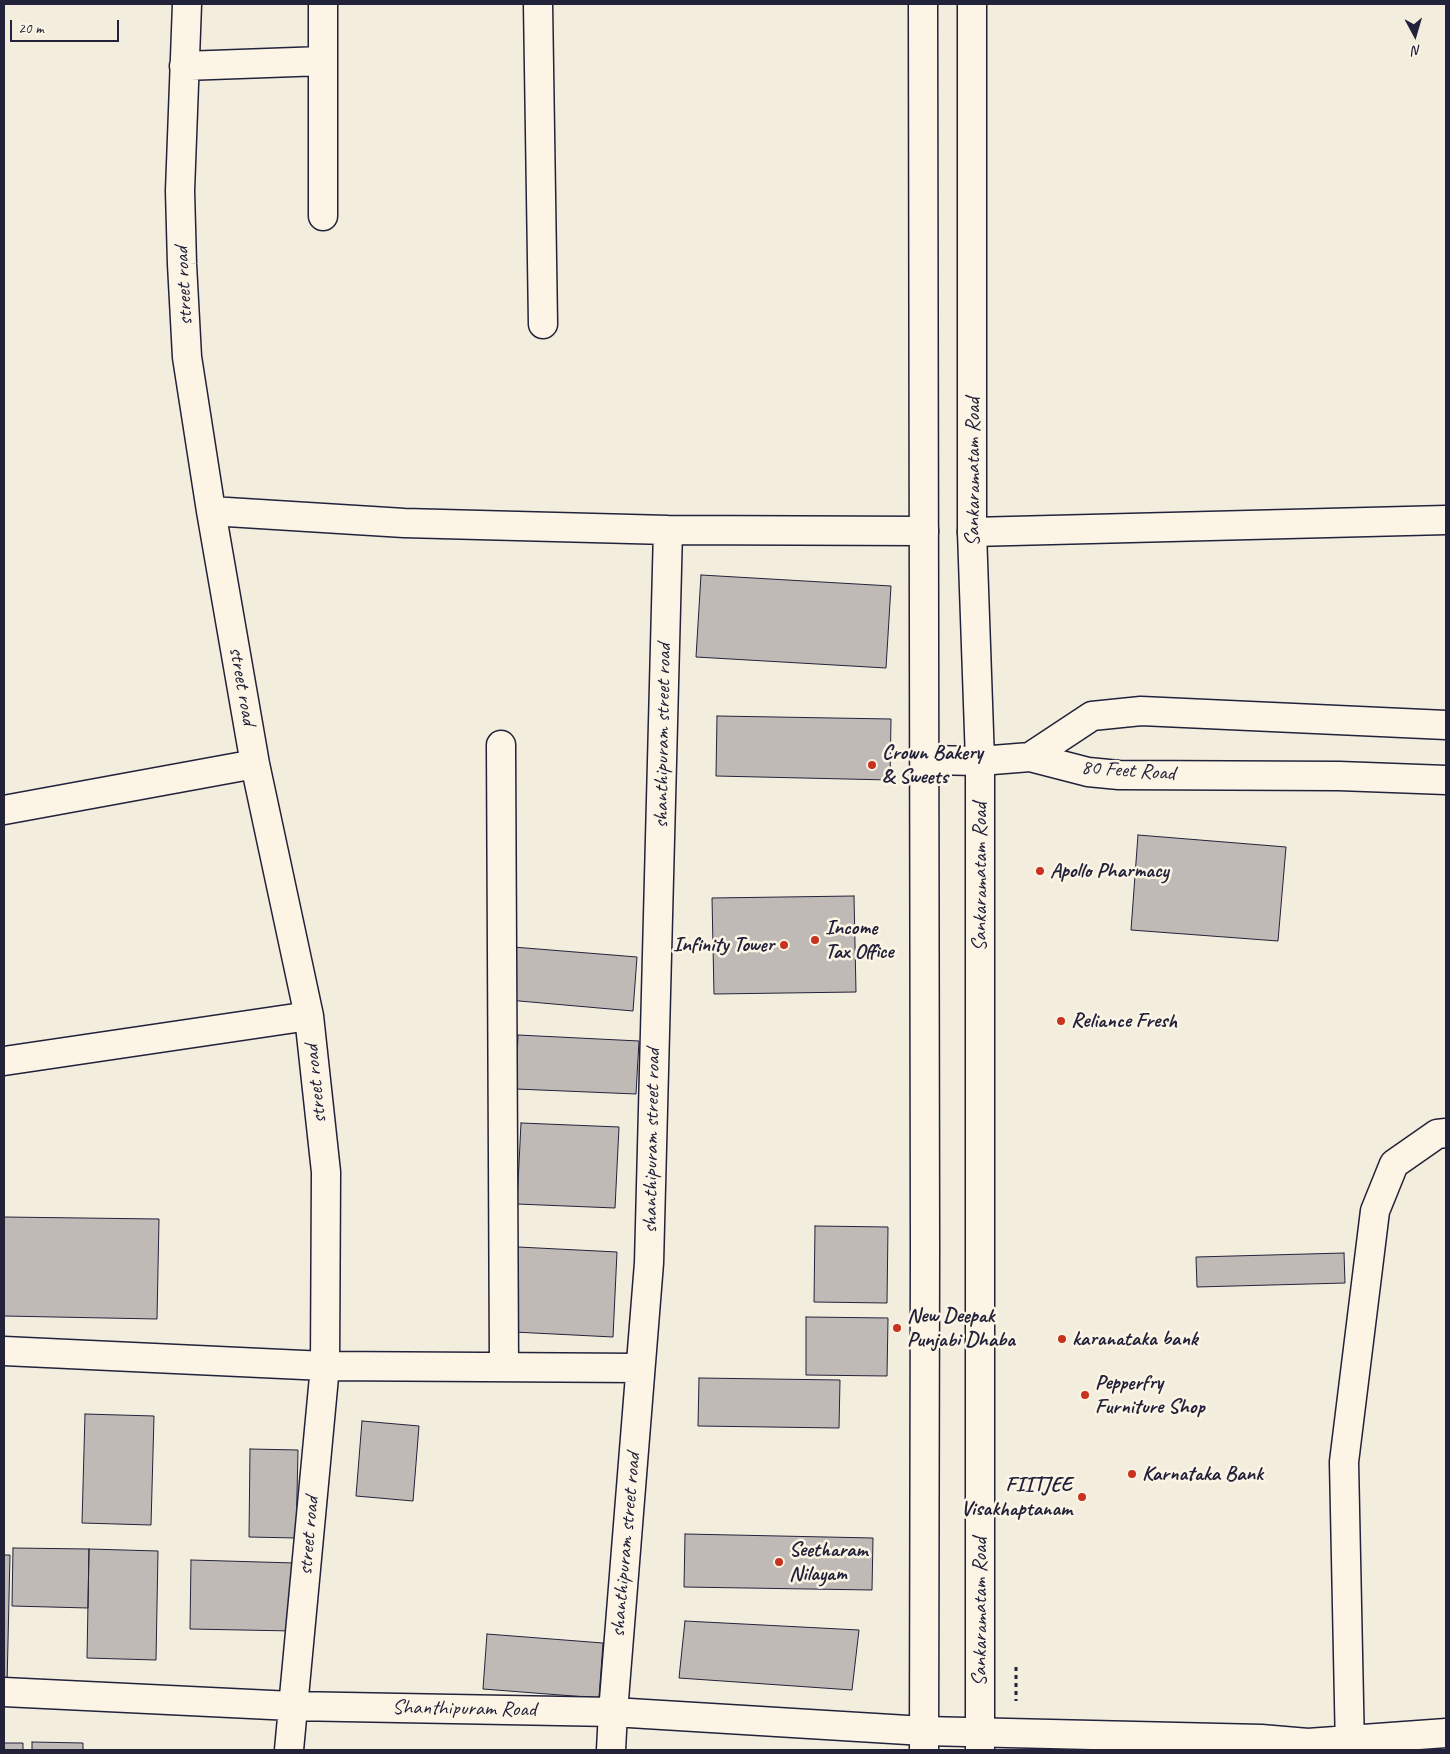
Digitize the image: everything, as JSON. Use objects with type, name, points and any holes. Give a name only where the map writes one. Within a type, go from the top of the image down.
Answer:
[{"type":"street","name":"street road","points":[[187,4],[180,190],[187,348],[211,512],[255,764],[309,1016],[326,1172],[325,1366],[289,1750]]},
{"type":"street","points":[[323,4],[323,216]]},
{"type":"street","points":[[538,4],[543,324]]},
{"type":"street","points":[[923,4],[924,1740]]},
{"type":"street","name":"Sankaramatam Road","points":[[972,4],[972,532],[980,761],[980,1741]]},
{"type":"street","points":[[184,66],[323,61]]},
{"type":"street","points":[[211,512],[404,523],[668,530],[924,531]]},
{"type":"street","points":[[972,532],[1446,520]]},
{"type":"street","name":"shanthipuram street road","points":[[611,1750],[649,1263],[668,530]]},
{"type":"street","name":"80 Feet Road","points":[[1030,757],[1092,716],[1140,711],[1446,725]]},
{"type":"street","points":[[500,745],[504,1367]]},
{"type":"street","points":[[924,760],[980,761],[1030,757]]},
{"type":"street","name":"80 Feet Road","points":[[1030,757],[1088,772],[1119,775],[1339,776],[1446,780]]},
{"type":"street","points":[[4,810],[255,764]]},
{"type":"street","points":[[4,1061],[309,1016]]},
{"type":"street","points":[[1350,1745],[1344,1462],[1375,1211],[1394,1164],[1437,1134],[1446,1133]]},
{"type":"street","points":[[4,1351],[325,1366],[640,1368]]},
{"type":"street","name":"Shanthipuram Road","points":[[4,1692],[292,1706],[613,1712],[924,1740],[1261,1739],[1350,1745],[1446,1733]]},
{"type":"building","points":[[701,575],[891,586],[886,668],[696,657]]},
{"type":"building","points":[[717,716],[891,719],[890,780],[716,776]]},
{"type":"building","points":[[1138,835],[1286,847],[1278,941],[1131,930]]},
{"type":"building","name":"Infinity Tower","points":[[854,896],[856,992],[714,994],[712,898]]},
{"type":"building","points":[[513,947],[637,957],[633,1011],[508,1000]]},
{"type":"building","points":[[518,1035],[639,1041],[636,1094],[516,1089]]},
{"type":"building","points":[[521,1123],[619,1127],[615,1208],[517,1204]]},
{"type":"building","points":[[4,1217],[159,1219],[157,1319],[4,1316]]},
{"type":"building","points":[[815,1226],[888,1227],[887,1303],[814,1302]]},
{"type":"building","points":[[518,1247],[617,1252],[613,1337],[514,1332]]},
{"type":"building","points":[[1344,1253],[1345,1283],[1197,1287],[1196,1257]]},
{"type":"building","points":[[806,1317],[888,1318],[887,1376],[806,1375]]},
{"type":"building","points":[[699,1378],[840,1380],[839,1428],[698,1426]]},
{"type":"building","points":[[85,1414],[154,1416],[151,1525],[82,1523]]},
{"type":"building","points":[[362,1421],[419,1426],[413,1501],[356,1496]]},
{"type":"building","points":[[250,1449],[298,1450],[296,1538],[249,1537]]},
{"type":"building","name":"Seetharam Nilayam","points":[[685,1534],[873,1538],[872,1590],[684,1587]]},
{"type":"building","points":[[13,1548],[89,1549],[88,1608],[12,1606]]},
{"type":"building","points":[[89,1549],[158,1551],[156,1660],[87,1658]]},
{"type":"building","points":[[4,1555],[10,1555],[7,1685],[4,1685]]},
{"type":"building","points":[[191,1560],[295,1563],[293,1631],[190,1629]]},
{"type":"building","points":[[685,1621],[859,1630],[852,1690],[679,1678]]},
{"type":"building","points":[[487,1634],[603,1643],[599,1698],[483,1689]]},
{"type":"building","points":[[32,1742],[83,1743],[83,1750],[32,1750]]},
{"type":"building","points":[[4,1743],[23,1743],[23,1750],[4,1750]]},
{"type":"place","name":"Crown Bakery & Sweets","points":[[872,765]]},
{"type":"place","name":"Apollo Pharmacy","points":[[1040,871]]},
{"type":"place","name":"Income Tax Office","points":[[815,940]]},
{"type":"place","name":"Infinity Tower","points":[[784,945]]},
{"type":"place","name":"Reliance Fresh","points":[[1061,1021]]},
{"type":"place","name":"New Deepak Punjabi Dhaba","points":[[897,1328]]},
{"type":"place","name":"karanataka bank","points":[[1062,1339]]},
{"type":"place","name":"Pepperfry Furniture Shop","points":[[1085,1395]]},
{"type":"place","name":"Karnataka Bank","points":[[1132,1474]]},
{"type":"place","name":"FIITJEE Visakhaptanam","points":[[1082,1497]]},
{"type":"place","name":"Seetharam Nilayam","points":[[779,1562]]}]
